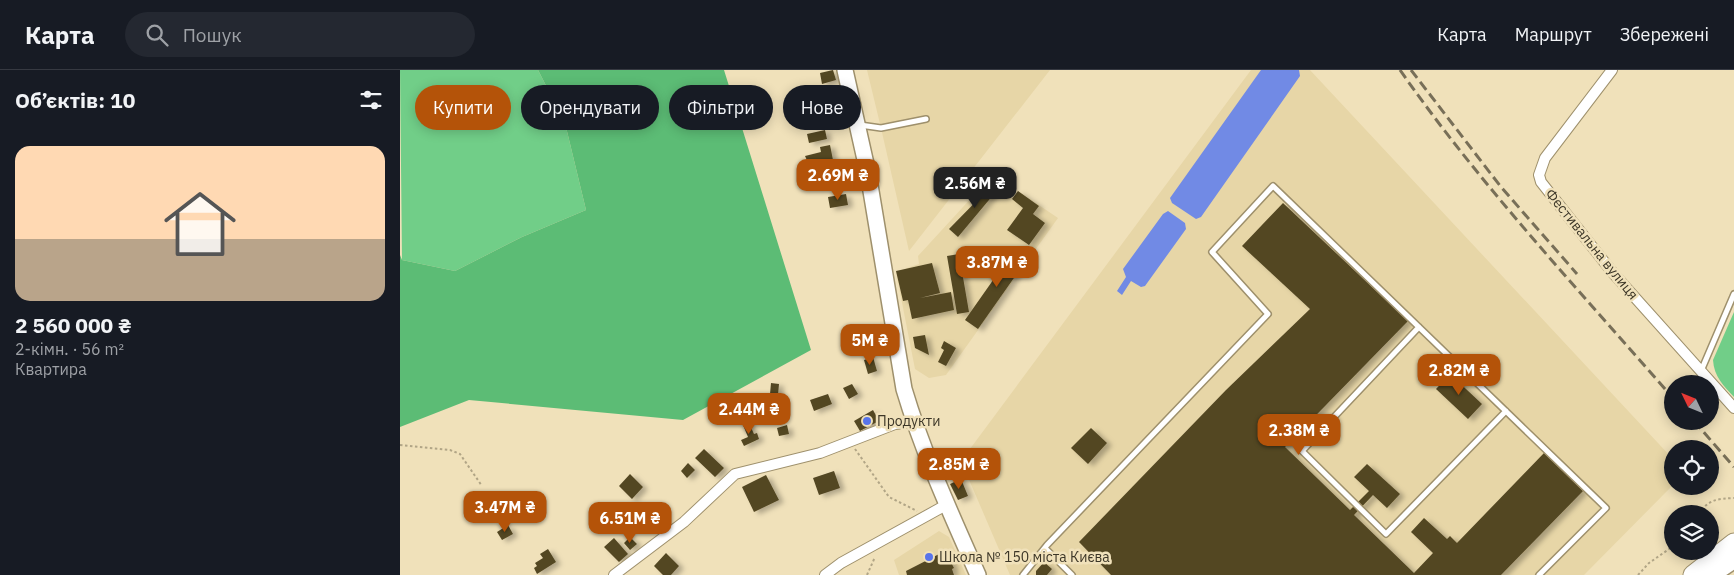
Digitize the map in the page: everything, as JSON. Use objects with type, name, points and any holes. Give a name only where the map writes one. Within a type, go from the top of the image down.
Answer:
[{"type":"highway","points":[[1693,575],[1734,543]]},
{"type":"main road","points":[[1712,575],[1734,560]]},
{"type":"street","points":[[845,70],[848,85]]},
{"type":"street","name":"Фестивальна вулиця","points":[[1612,70],[1545,158],[1539,175],[1541,182],[1613,273],[1734,408]]},
{"type":"street","points":[[858,130],[868,173],[904,389],[914,422],[946,505],[978,575]]},
{"type":"street","points":[[614,575],[684,522],[736,474],[820,454],[895,424],[914,422]]},
{"type":"street","points":[[825,575],[841,563],[946,505]]},
{"type":"lane","points":[[861,125],[881,128],[926,119]]},
{"type":"lane","points":[[1022,575],[1045,548],[1268,314],[1212,252],[1274,186],[1606,508],[1539,575]]},
{"type":"lane","points":[[1701,371],[1734,294]]},
{"type":"lane","points":[[1419,327],[1302,451],[1379,528],[1386,534],[1506,411]]},
{"type":"lane","points":[[1045,548],[1072,575]]},
{"type":"path","points":[[850,441],[889,497],[895,502],[928,515]]},
{"type":"path","points":[[400,445],[450,450],[460,454],[482,486]]},
{"type":"path","points":[[1706,505],[1714,499],[1734,498]]},
{"type":"path","points":[[867,575],[881,541]]},
{"type":"path","points":[[1638,575],[1649,563],[1664,553]]},
{"type":"shaded area","points":[[867,70],[1050,70],[909,251],[881,128]]},
{"type":"shaded area","points":[[1251,70],[1310,70],[1664,449],[1664,494],[1584,575],[1010,575],[961,461]]},
{"type":"shaded area","points":[[996,171],[1018,191],[1058,218],[946,375],[929,378],[915,369],[896,272],[919,264],[918,256]]},
{"type":"shaded area","name":"Школа № 150 міста Києва","points":[[939,531],[949,537],[966,575],[899,575],[894,560]]},
{"type":"green space","points":[[400,70],[538,70],[546,85],[521,85],[521,130],[567,130],[586,210],[522,237],[455,271],[402,260]]},
{"type":"green space","points":[[538,70],[724,70],[729,85],[669,85],[669,130],[743,130],[811,350],[683,420],[469,400],[400,427],[400,255],[402,260],[455,271],[522,237],[586,210],[567,130],[659,130],[659,85],[546,85]]},
{"type":"green space","points":[[1734,312],[1734,397],[1723,385],[1719,375],[1717,375],[1713,360]]},
{"type":"water","points":[[1261,70],[1299,70],[1300,76],[1201,217],[1196,219],[1172,203],[1170,198]]},
{"type":"water","points":[[1168,211],[1185,223],[1186,229],[1145,286],[1141,287],[1131,281],[1122,295],[1117,291],[1126,277],[1123,269],[1163,214]]},
{"type":"building","points":[[833,70],[836,80],[822,84],[820,73]]},
{"type":"building","points":[[825,130],[827,139],[809,143],[807,134]]},
{"type":"building","points":[[830,145],[833,160],[818,163],[819,167],[811,169],[805,156],[821,152],[820,147]]},
{"type":"building","points":[[999,178],[1004,182],[958,237],[949,229]]},
{"type":"building","points":[[1018,191],[1039,206],[1033,214],[1045,223],[1029,245],[1007,230],[1023,208],[1012,199]]},
{"type":"building","points":[[846,194],[848,205],[830,208],[828,197]]},
{"type":"building","points":[[1283,203],[1408,321],[1285,447],[1350,510],[1369,491],[1354,477],[1367,464],[1400,494],[1387,508],[1373,495],[1354,515],[1414,573],[1433,553],[1411,532],[1424,518],[1447,539],[1450,536],[1457,543],[1544,453],[1583,491],[1501,575],[1111,575],[1079,542],[1226,390],[1310,309],[1242,246]]},
{"type":"building","points":[[1017,246],[1030,255],[978,329],[965,320]]},
{"type":"building","points":[[959,254],[969,312],[957,314],[947,256]]},
{"type":"building","points":[[932,263],[940,293],[920,298],[951,292],[954,310],[912,319],[908,300],[903,301],[896,271]]},
{"type":"building","points":[[925,335],[929,355],[915,348],[913,337]]},
{"type":"building","points":[[944,341],[956,348],[946,366],[938,362],[944,350],[941,348]]},
{"type":"building","points":[[873,357],[877,371],[868,374],[864,360]]},
{"type":"building","points":[[1450,374],[1482,404],[1468,419],[1436,389]]},
{"type":"building","points":[[771,383],[779,384],[778,395],[770,394]]},
{"type":"building","points":[[852,384],[858,394],[849,399],[843,388]]},
{"type":"building","points":[[828,394],[832,404],[814,411],[810,400]]},
{"type":"building","name":"Продукти","points":[[873,410],[879,421],[860,431],[854,421]]},
{"type":"building","points":[[749,423],[754,434],[757,433],[759,439],[744,446],[741,440],[748,437],[743,425]]},
{"type":"building","points":[[787,425],[789,434],[779,436],[777,428]]},
{"type":"building","points":[[1091,428],[1107,443],[1088,464],[1071,448]]},
{"type":"building","points":[[704,449],[724,468],[715,477],[695,458]]},
{"type":"building","points":[[688,463],[695,470],[687,478],[681,471]]},
{"type":"building","points":[[834,471],[840,488],[819,495],[813,478]]},
{"type":"building","points":[[630,474],[643,487],[632,499],[619,486]]},
{"type":"building","points":[[766,475],[779,500],[754,512],[742,487]]},
{"type":"building","points":[[961,479],[968,496],[958,500],[950,484]]},
{"type":"building","points":[[626,505],[634,513],[617,531],[608,523]]},
{"type":"building","points":[[508,525],[513,534],[502,540],[497,532]]},
{"type":"building","points":[[630,537],[637,544],[630,550],[624,543]]},
{"type":"building","points":[[614,538],[628,554],[619,562],[604,547]]},
{"type":"building","points":[[548,549],[556,562],[537,574],[534,568],[537,566],[535,563],[543,558],[540,554]]},
{"type":"building","points":[[945,551],[954,568],[952,569],[954,575],[907,575],[906,571]]},
{"type":"building","points":[[666,553],[679,566],[671,575],[663,575],[654,566]]},
{"type":"building","points":[[1044,562],[1052,569],[1047,575],[1036,575],[1036,571]]},
{"type":"railway","points":[[1400,70],[1431,113],[1497,196],[1664,388]]},
{"type":"railway","points":[[1411,70],[1501,187],[1577,274]]},
{"type":"railway","points":[[1702,430],[1734,467]]},
{"type":"place","name":"Продукти","points":[[867,421]]},
{"type":"place","name":"Школа № 150 міста Києва","points":[[929,557]]}]
